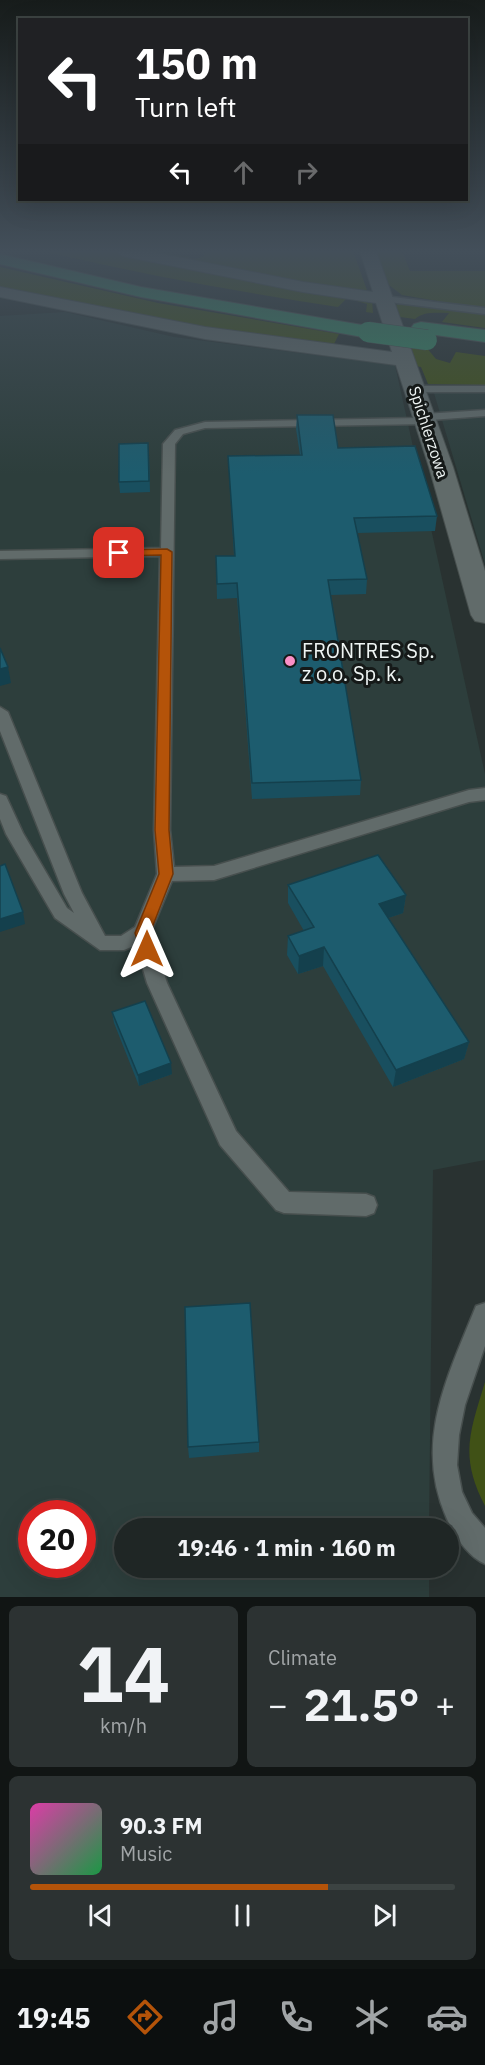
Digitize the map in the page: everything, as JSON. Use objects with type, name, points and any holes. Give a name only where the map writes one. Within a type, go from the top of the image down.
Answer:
[{"type":"main road","points":[[362,326],[424,334],[485,348]]},
{"type":"main road","points":[[424,334],[485,336]]},
{"type":"street","points":[[168,326],[205,333],[405,360]]},
{"type":"street","name":"Spichlerzowa","points":[[393,326],[474,573],[485,615]]},
{"type":"lane","points":[[415,389],[485,389]]},
{"type":"lane","points":[[366,1204],[346,1206],[284,1202],[228,1138],[157,983],[142,933],[166,874],[162,830],[169,444],[179,432],[206,425],[425,419],[485,413]]},
{"type":"lane","points":[[425,419],[485,422]]},
{"type":"lane","points":[[0,555],[167,552]]},
{"type":"lane","points":[[0,712],[73,894],[100,943]]},
{"type":"lane","points":[[166,874],[214,873],[469,796],[485,794]]},
{"type":"lane","points":[[0,800],[15,834],[61,913],[100,943],[123,943],[142,933]]},
{"type":"lane","points":[[485,1315],[449,1410],[443,1450],[450,1497],[474,1539],[485,1550]]},
{"type":"shaded area","points":[[0,326],[124,326],[174,337],[395,365],[485,774],[485,1160],[433,1170],[429,1518],[114,1518],[114,1578],[429,1578],[429,1597],[0,1597]]},
{"type":"shaded area","points":[[485,392],[485,564],[434,393]]},
{"type":"green space","points":[[193,326],[290,326],[339,334],[332,348]]},
{"type":"green space","points":[[411,347],[426,347],[436,359],[450,363],[456,352],[485,356],[485,385],[428,384],[421,367],[416,366]]},
{"type":"green space","points":[[485,1382],[485,1506],[472,1473],[470,1444],[475,1415]]},
{"type":"building","name":"FRONTRES Sp. z o.o. Sp. k.","points":[[297,415],[333,415],[338,448],[415,446],[437,516],[354,518],[367,579],[328,580],[361,780],[252,783],[237,583],[217,584],[216,556],[235,556],[228,456],[302,455]]},
{"type":"building","points":[[148,443],[149,481],[119,482],[119,444]]},
{"type":"building","points":[[0,648],[8,667],[0,669]]},
{"type":"building","points":[[378,855],[406,895],[379,904],[469,1042],[396,1070],[324,947],[299,956],[288,936],[314,927],[288,885]]},
{"type":"building","points":[[5,864],[23,912],[0,919],[0,866]]},
{"type":"building","points":[[145,1001],[171,1063],[138,1075],[112,1012]]},
{"type":"building","points":[[250,1303],[259,1442],[188,1447],[185,1307]]},
{"type":"place","name":"FRONTRES Sp. z o.o. Sp. k.","points":[[290,661]]},
{"type":"route","points":[[119,553],[167,552],[162,830],[166,874],[142,933],[147,949]]}]
